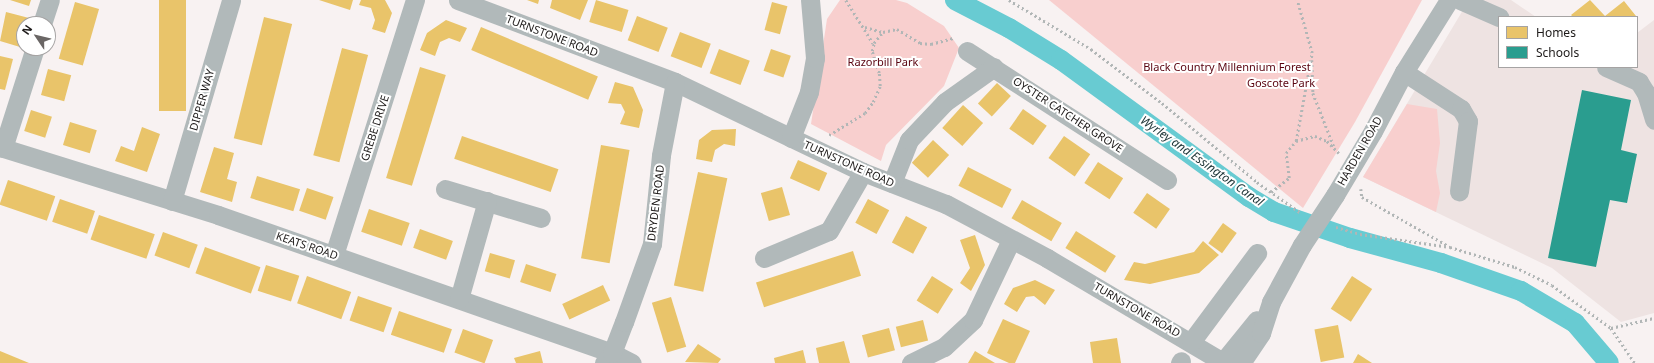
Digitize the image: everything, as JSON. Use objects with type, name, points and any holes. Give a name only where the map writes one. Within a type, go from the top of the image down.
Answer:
[{"type":"street","points":[[45,16],[50,0]]},
{"type":"street","name":"DIPPER WAY","points":[[172,200],[232,0]]},
{"type":"street","name":"GREBE DRIVE","points":[[334,255],[415,0]]},
{"type":"street","name":"TURNSTONE ROAD","points":[[458,0],[675,82],[810,148],[863,172],[946,204],[1047,258],[1191,342],[1222,363]]},
{"type":"street","points":[[791,138],[809,92],[815,58],[810,0]]},
{"type":"street","name":"HARDEN ROAD","points":[[1241,363],[1260,333],[1272,302],[1302,245],[1335,195],[1404,72],[1449,0]]},
{"type":"street","points":[[1460,0],[1498,17]]},
{"type":"street","name":"OYSTER CATCHER GROVE","points":[[967,51],[1167,180]]},
{"type":"street","points":[[2,148],[32,56]]},
{"type":"street","points":[[892,183],[909,140],[945,102],[994,67]]},
{"type":"street","points":[[1608,68],[1639,82],[1646,93],[1654,120]]},
{"type":"street","points":[[1404,72],[1461,109],[1468,121],[1459,191]]},
{"type":"street","name":"DRYDEN ROAD","points":[[608,358],[652,244],[661,155],[675,82]]},
{"type":"street","name":"KEATS ROAD","points":[[2,148],[172,200],[334,255],[459,299],[608,358],[632,363]]},
{"type":"street","points":[[764,258],[829,231],[863,172]]},
{"type":"street","points":[[446,189],[541,218]]},
{"type":"street","points":[[459,299],[487,201]]},
{"type":"street","points":[[911,363],[944,346],[973,320],[1011,240]]},
{"type":"street","points":[[1191,342],[1257,253]]},
{"type":"street","name":"HARDEN ROAD","points":[[1222,363],[1272,302]]},
{"type":"path","points":[[846,0],[874,43]]},
{"type":"path","points":[[1297,0],[1312,53],[1313,93],[1336,151]]},
{"type":"path","points":[[865,27],[883,32],[897,29],[920,43],[931,44],[951,36],[967,51]]},
{"type":"path","points":[[810,148],[858,117],[873,102],[880,86],[879,73],[872,51],[874,43],[883,32]]},
{"type":"path","points":[[1271,192],[1289,178],[1286,153],[1296,141],[1312,53]]},
{"type":"path","points":[[1296,141],[1315,136],[1327,141],[1336,151],[1354,162],[1362,197],[1450,247]]},
{"type":"path","points":[[1611,328],[1654,318]]},
{"type":"shaded area","points":[[1469,0],[1511,0],[1535,16],[1498,16],[1498,68],[1638,68],[1638,32],[1654,20],[1654,313],[1621,322],[1552,268],[1363,177]]},
{"type":"green space","name":"Razorbill Park","points":[[840,0],[896,0],[907,3],[944,26],[959,48],[944,86],[886,145],[881,161],[811,124],[827,19]]},
{"type":"green space","name":"Goscote Park","points":[[1049,0],[1422,0],[1355,122],[1303,208]]},
{"type":"green space","points":[[1407,104],[1437,109],[1440,143],[1436,171],[1440,193],[1436,212],[1363,177]]},
{"type":"building: Homes","points":[[10,0],[31,0],[29,6]]},
{"type":"building: Homes","points":[[159,0],[186,0],[186,111],[159,111]]},
{"type":"building: Homes","points":[[319,0],[353,0],[350,10]]},
{"type":"building: Homes","points":[[361,0],[385,0],[392,13],[385,33],[372,29],[375,20],[371,8],[359,5]]},
{"type":"building: Homes","points":[[527,0],[539,0],[538,4]]},
{"type":"building: Homes","points":[[552,0],[588,0],[580,20],[550,8]]},
{"type":"building: Homes","points":[[596,0],[629,10],[622,32],[589,22]]},
{"type":"building: Homes","points":[[1590,0],[1605,16],[1572,16],[1571,15]]},
{"type":"building: Homes","points":[[1624,1],[1636,16],[1605,16]]},
{"type":"building: Homes","points":[[75,2],[99,9],[83,66],[59,59]]},
{"type":"building: Homes","points":[[772,2],[787,6],[780,34],[764,30]]},
{"type":"building: Homes","points":[[6,12],[21,16],[16,16],[16,46],[0,41]]},
{"type":"building: Homes","points":[[637,16],[668,28],[658,52],[628,40]]},
{"type":"building: Homes","points":[[264,17],[292,24],[262,145],[234,138]]},
{"type":"building: Homes","points":[[446,20],[467,28],[460,42],[449,38],[440,42],[435,56],[420,50],[427,33]]},
{"type":"building: Homes","points":[[481,27],[598,77],[588,100],[471,50]]},
{"type":"building: Homes","points":[[680,32],[711,44],[701,68],[671,56]]},
{"type":"building: Homes","points":[[342,48],[368,55],[339,162],[313,155]]},
{"type":"building: Homes","points":[[719,49],[750,61],[740,85],[710,73]]},
{"type":"building: Homes","points":[[771,49],[791,56],[783,78],[764,71]]},
{"type":"building: Homes","points":[[0,56],[13,59],[5,90],[0,89]]},
{"type":"building: Homes","points":[[420,67],[446,75],[412,186],[386,178]]},
{"type":"building: Homes","points":[[48,69],[71,75],[64,101],[41,95]]},
{"type":"building: Homes","points":[[615,82],[633,87],[643,110],[639,128],[620,124],[625,112],[621,104],[608,103]]},
{"type":"building: Homes","points":[[997,83],[1011,96],[992,116],[978,103]]},
{"type":"building: Homes","points":[[963,105],[983,123],[962,146],[942,128]]},
{"type":"building: Homes","points":[[1023,109],[1047,126],[1033,145],[1009,129]]},
{"type":"building: Homes","points":[[31,110],[52,117],[45,138],[24,131]]},
{"type":"building: Homes","points":[[70,122],[97,130],[90,153],[63,145]]},
{"type":"building: Homes","points":[[142,127],[160,134],[147,172],[115,161],[121,146],[134,151]]},
{"type":"building: Homes","points":[[736,129],[735,146],[724,144],[715,150],[712,162],[696,159],[699,140],[712,130]]},
{"type":"building: Homes","points":[[462,136],[558,169],[551,192],[454,159]]},
{"type":"building: Homes","points":[[1064,136],[1090,154],[1075,176],[1049,158]]},
{"type":"building: Homes","points":[[933,140],[949,155],[928,178],[912,163]]},
{"type":"building: Homes","points":[[601,145],[630,150],[610,263],[581,258]]},
{"type":"building: Homes","points":[[214,147],[234,153],[227,179],[237,182],[232,202],[200,192]]},
{"type":"building: Homes","points":[[798,160],[827,173],[819,191],[790,178]]},
{"type":"building: Homes","points":[[1098,162],[1123,178],[1110,199],[1084,183]]},
{"type":"building: Homes","points":[[968,167],[1012,189],[1002,208],[958,186]]},
{"type":"building: Homes","points":[[698,172],[727,178],[703,292],[674,285]]},
{"type":"building: Homes","points":[[257,176],[300,189],[293,211],[250,198]]},
{"type":"building: Homes","points":[[8,180],[55,196],[47,221],[0,205]]},
{"type":"building: Homes","points":[[782,187],[790,215],[769,221],[761,193]]},
{"type":"building: Homes","points":[[307,188],[333,197],[326,220],[299,211]]},
{"type":"building: Homes","points":[[1147,193],[1170,209],[1156,229],[1133,213]]},
{"type":"building: Homes","points":[[60,199],[95,211],[87,234],[52,222]]},
{"type":"building: Homes","points":[[868,199],[889,210],[877,234],[855,223]]},
{"type":"building: Homes","points":[[1022,200],[1062,223],[1051,241],[1012,218]]},
{"type":"building: Homes","points":[[369,209],[410,223],[402,246],[361,232]]},
{"type":"building: Homes","points":[[99,215],[155,234],[146,259],[91,240]]},
{"type":"building: Homes","points":[[906,216],[927,227],[913,254],[892,242]]},
{"type":"building: Homes","points":[[1223,223],[1237,233],[1222,253],[1208,243]]},
{"type":"building: Homes","points":[[420,229],[453,241],[446,260],[413,248]]},
{"type":"building: Homes","points":[[1076,231],[1116,256],[1105,273],[1065,248]]},
{"type":"building: Homes","points":[[163,232],[198,245],[189,268],[154,255]]},
{"type":"building: Homes","points":[[975,235],[985,265],[971,291],[960,283],[970,268],[960,240]]},
{"type":"building: Homes","points":[[1203,241],[1219,255],[1199,273],[1150,284],[1124,280],[1134,262],[1145,264],[1194,252]]},
{"type":"building: Homes","points":[[205,247],[260,267],[251,293],[195,273]]},
{"type":"building: Homes","points":[[853,251],[861,276],[764,307],[756,283]]},
{"type":"building: Homes","points":[[490,253],[515,260],[510,278],[485,271]]},
{"type":"building: Homes","points":[[526,264],[556,274],[551,292],[520,282]]},
{"type":"building: Homes","points":[[266,265],[299,276],[291,301],[258,291]]},
{"type":"building: Homes","points":[[307,276],[351,292],[341,319],[297,303]]},
{"type":"building: Homes","points":[[932,276],[953,289],[938,314],[917,301]]},
{"type":"building: Homes","points":[[1352,276],[1372,289],[1351,322],[1331,309]]},
{"type":"building: Homes","points":[[1035,280],[1055,290],[1045,305],[1034,296],[1026,297],[1017,312],[1004,304],[1013,288]]},
{"type":"building: Homes","points":[[603,285],[610,300],[569,319],[562,304]]},
{"type":"building: Homes","points":[[358,296],[392,308],[384,332],[350,321]]},
{"type":"building: Homes","points":[[671,297],[686,347],[667,353],[652,303]]},
{"type":"building: Homes","points":[[399,311],[452,329],[444,353],[391,335]]},
{"type":"building: Homes","points":[[1003,319],[1030,331],[1015,363],[1009,363],[987,353]]},
{"type":"building: Homes","points":[[923,320],[928,340],[901,347],[896,327]]},
{"type":"building: Homes","points":[[1338,325],[1344,357],[1321,362],[1314,330]]},
{"type":"building: Homes","points":[[889,328],[895,350],[868,357],[862,335]]},
{"type":"building: Homes","points":[[463,329],[493,340],[485,363],[454,352]]},
{"type":"building: Homes","points":[[1117,338],[1121,363],[1093,363],[1090,342]]},
{"type":"building: Homes","points":[[844,341],[850,363],[819,363],[816,348]]},
{"type":"building: Homes","points":[[698,344],[721,359],[718,363],[685,362]]},
{"type":"building: Homes","points":[[803,350],[806,363],[775,363],[774,358]]},
{"type":"building: Homes","points":[[0,351],[29,363],[0,363]]},
{"type":"building: Homes","points":[[540,351],[543,363],[516,363],[514,358]]},
{"type":"building: Homes","points":[[975,351],[995,363],[968,363]]},
{"type":"building: Homes","points":[[1358,354],[1372,363],[1353,363]]},
{"type":"building: Schools","points":[[1582,90],[1631,100],[1621,150],[1637,154],[1627,203],[1610,200],[1596,267],[1548,258]]},
{"type":"waterway","name":"Wyrley and Essington Canal","points":[[955,0],[1009,28],[1061,60],[1249,197],[1274,212],[1350,238],[1441,263],[1521,291],[1575,323],[1609,363]]},
{"type":"park label","name":"Black Country Millennium Forest","points":[[1227,67]]}]
